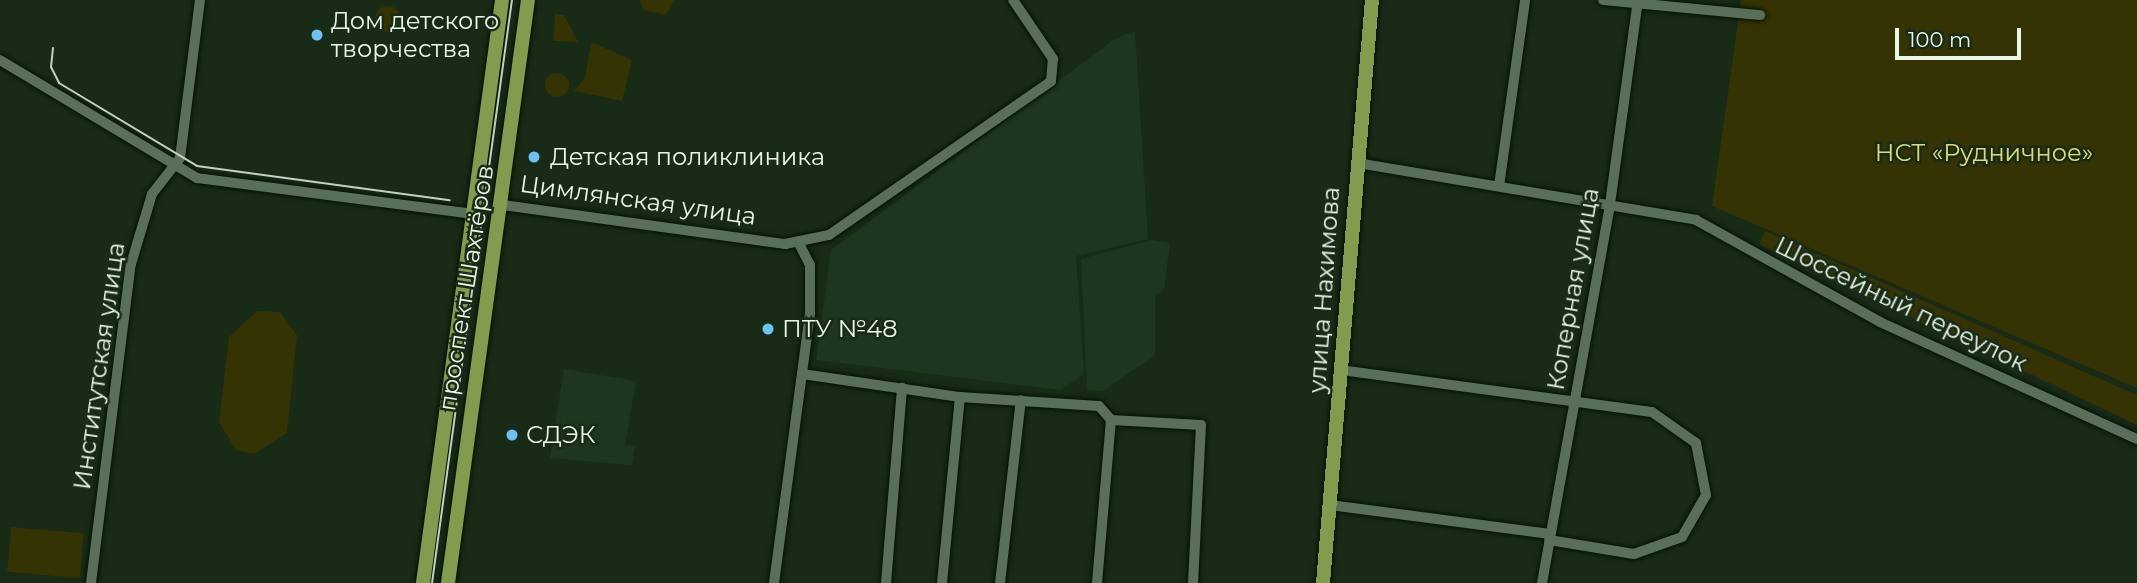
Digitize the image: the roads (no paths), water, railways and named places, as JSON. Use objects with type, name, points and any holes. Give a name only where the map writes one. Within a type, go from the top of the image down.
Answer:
[{"type":"main road","name":"проспект Шахтёров","points":[[423,583],[502,0]]},
{"type":"main road","name":"проспект Шахтёров","points":[[448,583],[503,205],[528,0]]},
{"type":"main road","name":"улица Нахимова","points":[[1323,583],[1372,0]]},
{"type":"main road","name":"Цимлянская улица","points":[[473,214],[503,205]]},
{"type":"street","name":"Институтская улица","points":[[91,583],[131,264],[142,216],[170,166],[180,158],[200,0]]},
{"type":"street","points":[[774,583],[802,374],[811,277],[800,245],[864,216],[1054,76],[1053,59],[1013,0]]},
{"type":"street","points":[[1499,186],[1525,0]]},
{"type":"street","points":[[1603,0],[1735,17],[1759,15]]},
{"type":"street","name":"Коперная улица","points":[[1542,583],[1610,204],[1638,3]]},
{"type":"street","name":"Цимлянская улица","points":[[0,60],[170,166],[226,185],[473,214]]},
{"type":"street","name":"Шоссейный переулок","points":[[1357,163],[1696,220],[1880,322],[2137,439]]},
{"type":"street","name":"Цимлянская улица","points":[[503,205],[800,245]]},
{"type":"street","points":[[1330,505],[1549,537],[1634,554],[1668,547],[1682,537],[1706,495],[1704,465],[1688,432],[1652,412],[1342,370]]},
{"type":"street","points":[[802,374],[960,397],[1098,406],[1111,419],[1201,425],[1193,583]]},
{"type":"street","points":[[886,583],[902,388]]},
{"type":"street","points":[[942,583],[960,397]]},
{"type":"street","points":[[1000,583],[1021,400]]},
{"type":"street","points":[[1097,583],[1111,419]]},
{"type":"tram line","points":[[432,583],[512,0]]},
{"type":"tram line","points":[[53,48],[51,67],[59,83],[197,166],[450,200]]},
{"type":"place","name":"Дом детского творчества","points":[[317,35]]},
{"type":"place","name":"Детская поликлиника","points":[[534,157]]},
{"type":"place","name":"ПТУ №48","points":[[768,329]]},
{"type":"place","name":"СДЭК","points":[[512,435]]},
{"type":"park label","name":"НСТ «Рудничное»","points":[[1984,153]]}]
